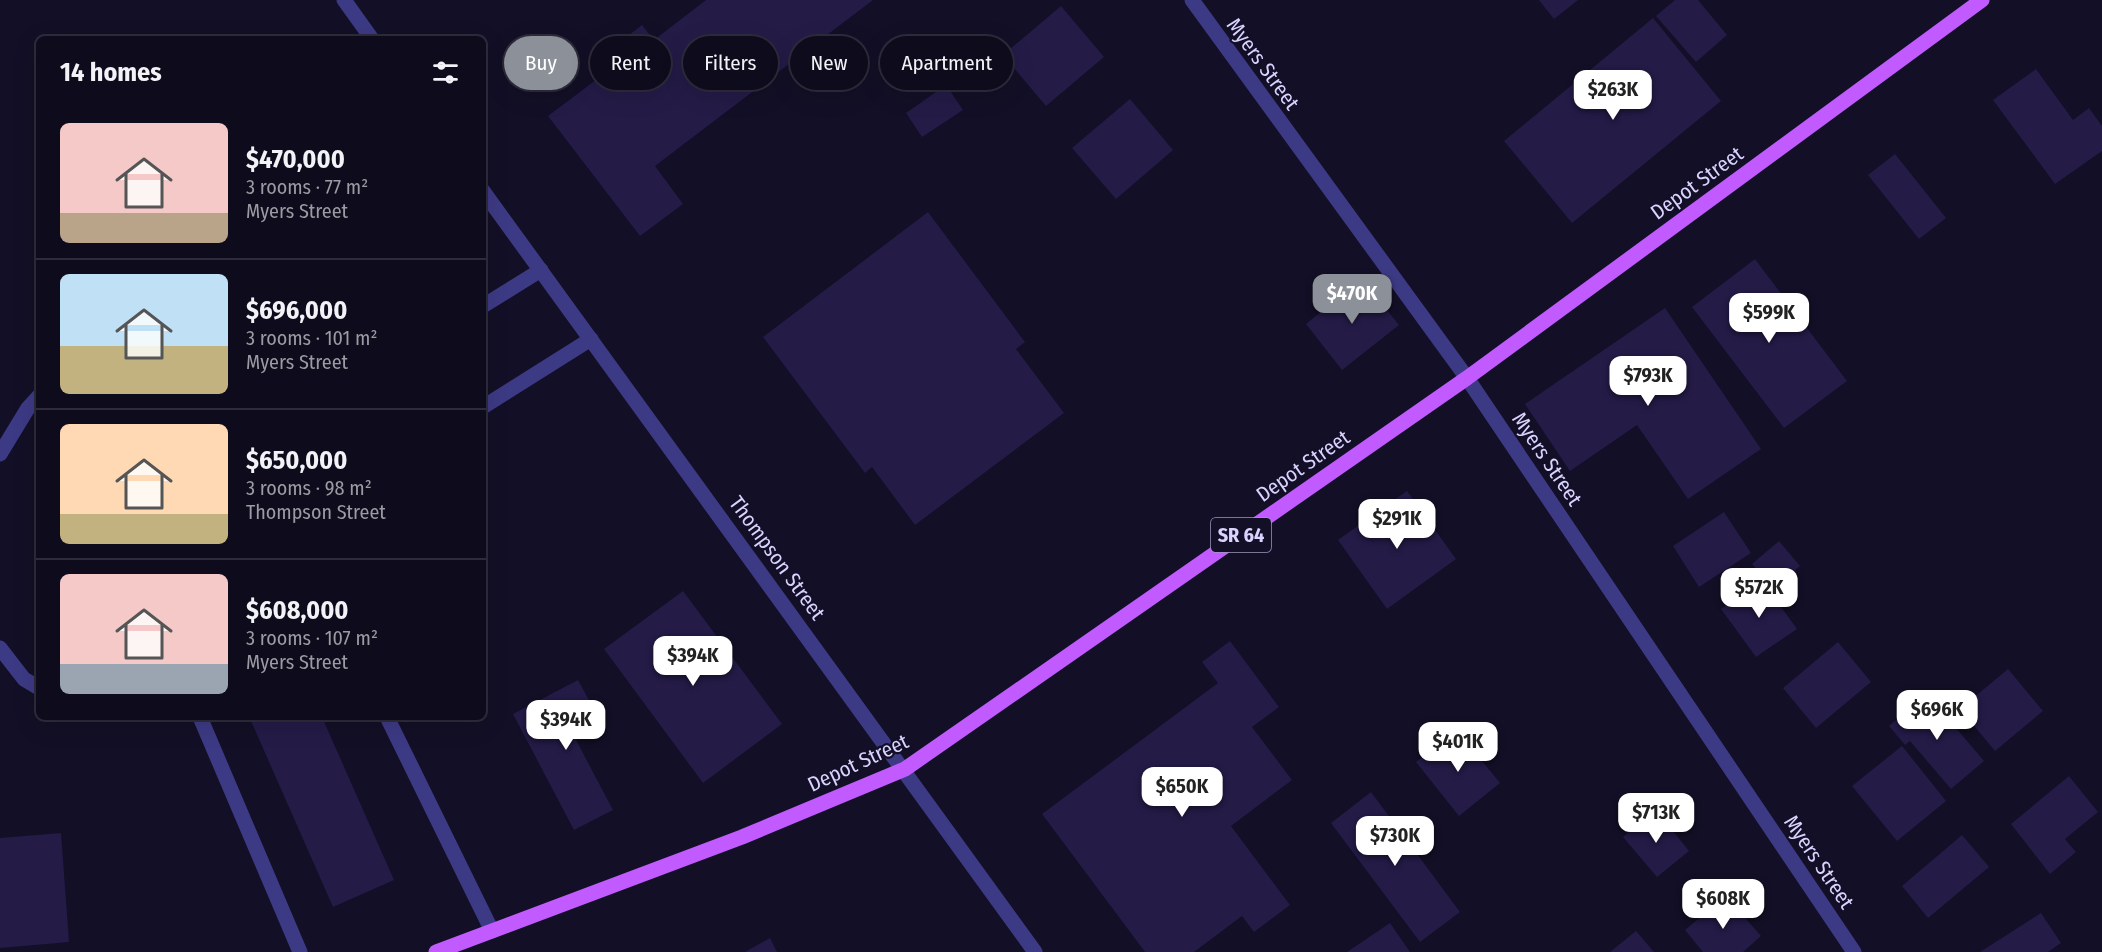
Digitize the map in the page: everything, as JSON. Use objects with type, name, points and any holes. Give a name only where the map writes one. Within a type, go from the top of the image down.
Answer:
[{"type":"main road","name":"Depot Street","points":[[436,952],[742,837],[905,770],[1467,378],[1982,0]]},
{"type":"street","points":[[344,0],[370,36]]},
{"type":"street","name":"Myers Street","points":[[1192,0],[1467,378],[1854,952]]},
{"type":"street","name":"Thompson Street","points":[[486,195],[1035,952]]},
{"type":"street","points":[[486,304],[541,270]]},
{"type":"street","points":[[486,404],[591,339]]},
{"type":"street","points":[[0,454],[28,408],[36,399]]},
{"type":"street","points":[[0,648],[24,679],[36,686]]},
{"type":"street","points":[[201,720],[300,952]]},
{"type":"street","points":[[388,720],[492,931]]},
{"type":"building","points":[[706,0],[873,0],[826,36],[790,36],[790,63],[778,72],[778,36],[683,36],[683,90],[755,90],[655,166],[683,204],[640,236],[548,116],[590,84],[590,90],[671,90],[671,36],[659,36]]},
{"type":"building","points":[[1539,0],[1578,0],[1554,19]]},
{"type":"building","points":[[1675,0],[1698,0],[1727,35],[1696,62],[1656,16]]},
{"type":"building","points":[[1061,6],[1104,57],[1046,106],[1013,67],[1013,47]]},
{"type":"building","points":[[1653,18],[1721,101],[1572,223],[1504,141]]},
{"type":"building","points":[[642,25],[651,36],[628,36]]},
{"type":"building","points":[[2036,69],[2073,120],[2089,108],[2102,126],[2102,151],[2055,184],[1993,100]]},
{"type":"building","points":[[939,90],[949,90],[963,110],[922,137],[906,113]]},
{"type":"building","points":[[1130,99],[1173,150],[1116,199],[1072,148]]},
{"type":"building","points":[[1895,154],[1946,218],[1919,239],[1868,175]]},
{"type":"building","points":[[928,212],[1025,342],[1016,349],[1064,413],[915,525],[872,467],[865,473],[763,337]]},
{"type":"building","points":[[1755,259],[1847,381],[1784,428],[1692,307]]},
{"type":"building","points":[[1362,279],[1399,325],[1342,370],[1306,324]]},
{"type":"building","points":[[1665,308],[1761,449],[1688,499],[1637,425],[1570,471],[1525,404]]},
{"type":"building","points":[[1407,491],[1456,559],[1387,609],[1338,540]]},
{"type":"building","points":[[1724,512],[1751,553],[1699,587],[1673,546]]},
{"type":"building","points":[[1779,541],[1800,566],[1773,589],[1752,564]]},
{"type":"building","points":[[1762,580],[1797,629],[1756,657],[1721,609]]},
{"type":"building","points":[[683,591],[782,724],[703,783],[604,649]]},
{"type":"building","points":[[1230,641],[1279,707],[1252,727],[1292,780],[1231,826],[1290,905],[1254,932],[1242,916],[1194,952],[1145,952],[1042,814],[1218,683],[1202,662]]},
{"type":"building","points":[[1838,642],[1871,682],[1816,728],[1783,688]]},
{"type":"building","points":[[2008,669],[2043,711],[1995,751],[1960,709]]},
{"type":"building","points":[[578,680],[603,726],[576,740],[613,810],[574,830],[513,714]]},
{"type":"building","points":[[1927,694],[1984,761],[1951,789],[1910,741],[1905,745],[1889,726]]},
{"type":"building","points":[[323,720],[394,880],[333,907],[251,721]]},
{"type":"building","points":[[1457,730],[1500,783],[1459,816],[1416,762]]},
{"type":"building","points":[[1902,746],[1946,801],[1897,841],[1852,786]]},
{"type":"building","points":[[2069,776],[2098,812],[2065,839],[2076,852],[2050,874],[2011,824]]},
{"type":"building","points":[[1371,792],[1460,912],[1420,942],[1331,823]]},
{"type":"building","points":[[1656,810],[1689,851],[1657,877],[1623,837]]},
{"type":"building","points":[[61,833],[69,942],[0,948],[0,838]]},
{"type":"building","points":[[1962,835],[1989,867],[1928,918],[1902,886]]},
{"type":"building","points":[[1726,896],[1761,936],[1743,952],[1703,952],[1685,930]]},
{"type":"building","points":[[2041,913],[2061,943],[2048,952],[1980,952]]},
{"type":"building","points":[[1390,923],[1410,952],[1347,952]]},
{"type":"building","points":[[1636,931],[1654,952],[1610,952]]},
{"type":"building","points":[[770,938],[777,952],[745,952]]}]
